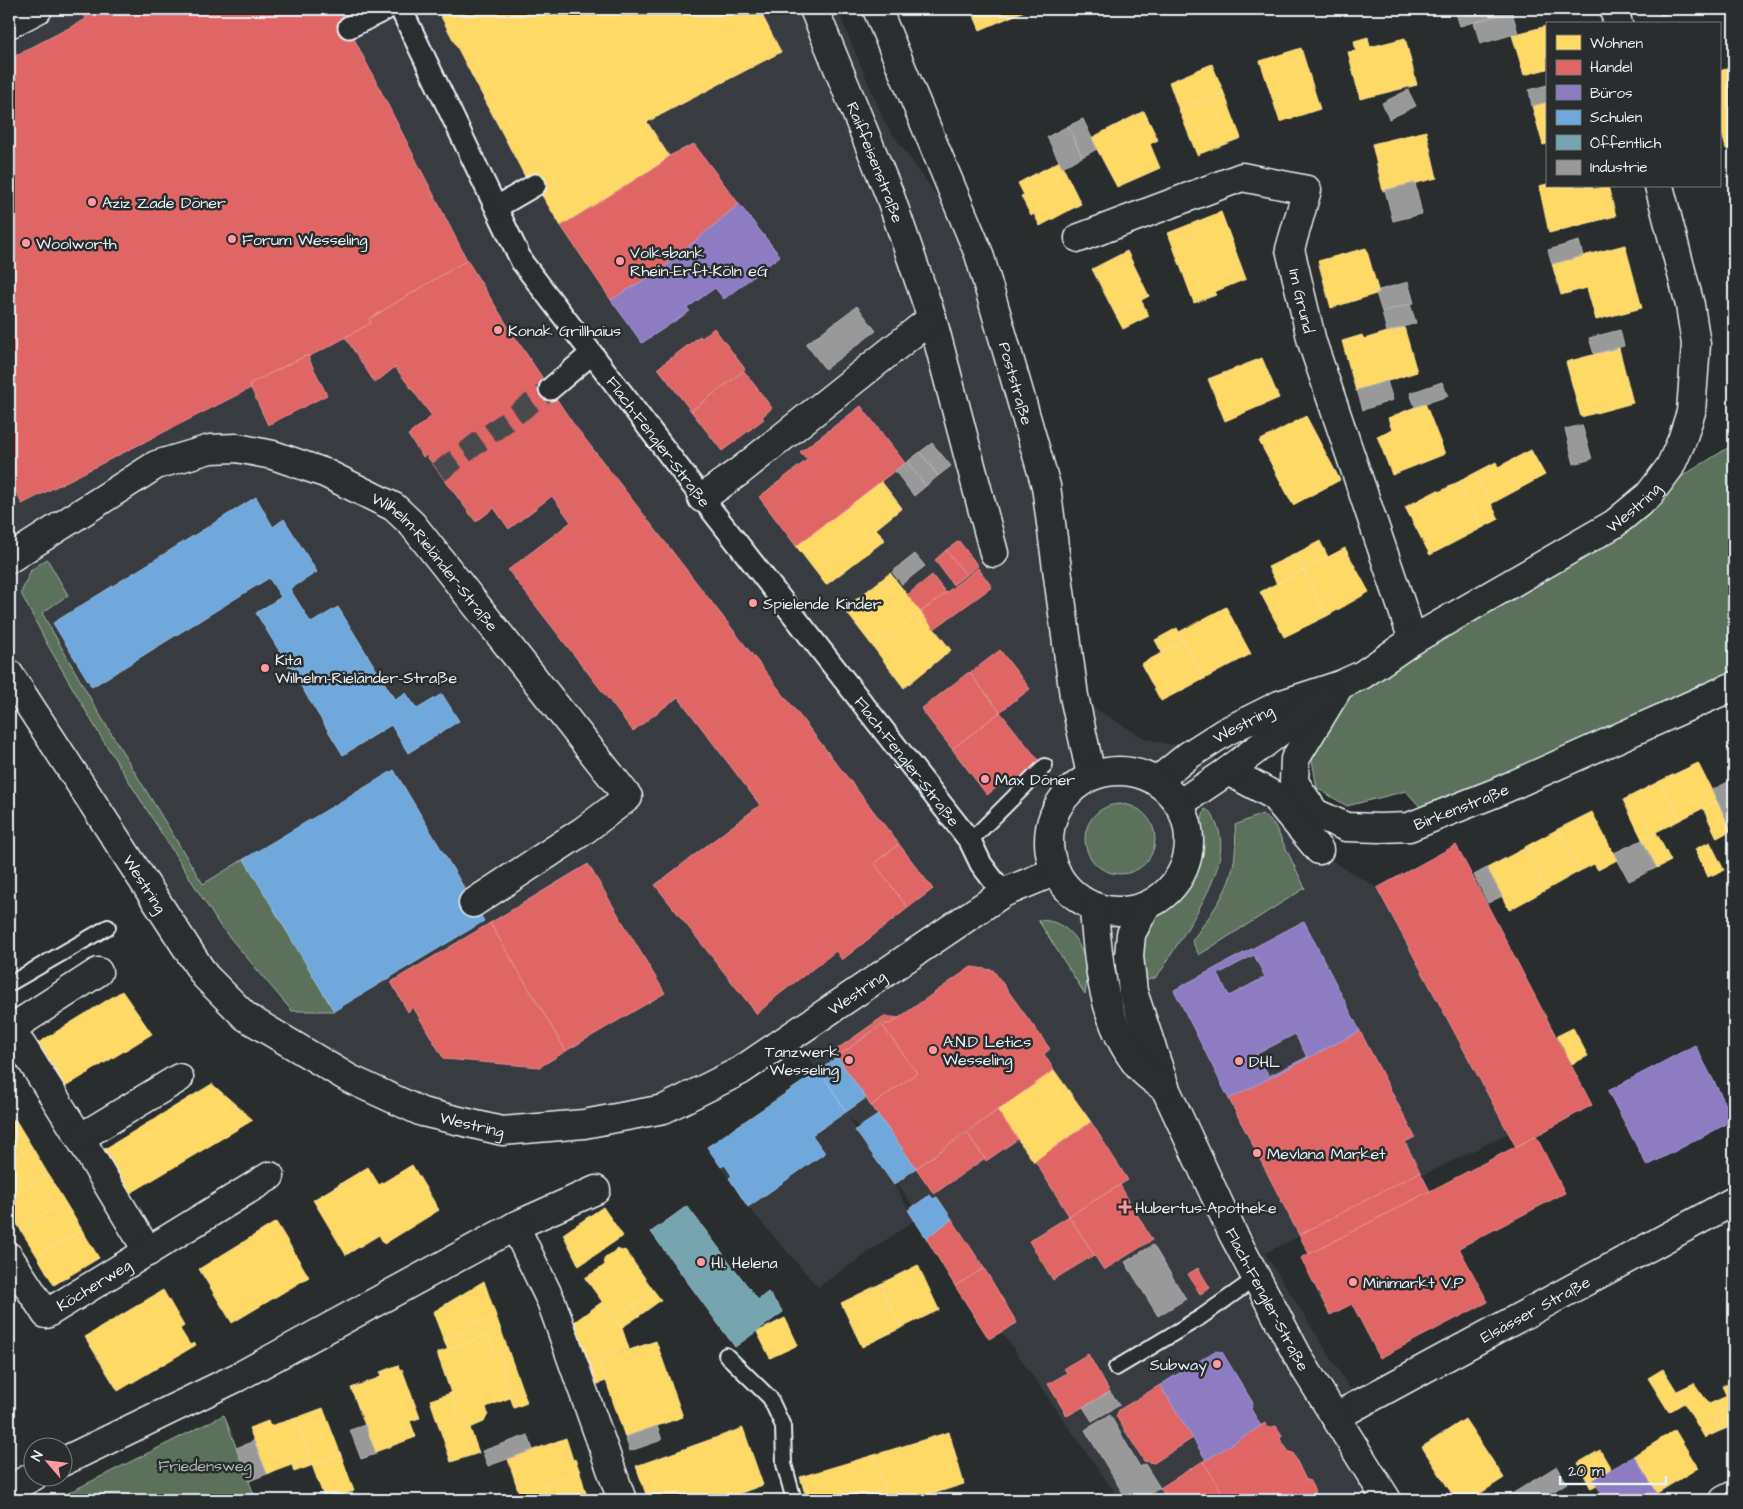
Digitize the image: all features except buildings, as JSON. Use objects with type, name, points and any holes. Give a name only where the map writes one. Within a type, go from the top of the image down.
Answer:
[{"type":"street","points":[[9,24],[38,9]]},
{"type":"street","points":[[349,26],[386,9]]},
{"type":"street","name":"Flach-Fengler-Straße","points":[[401,9],[522,262],[702,498],[970,841],[981,864],[1003,893]]},
{"type":"street","name":"Raiffeisenstraße","points":[[814,9],[890,196],[932,318],[994,553]]},
{"type":"street","name":"Poststraße","points":[[877,9],[979,254],[1046,486],[1074,696],[1091,775]]},
{"type":"street","points":[[1614,9],[1617,22]]},
{"type":"street","name":"Im Grund","points":[[1078,238],[1242,177],[1307,190],[1290,249],[1292,258],[1312,342],[1413,640]]},
{"type":"street","points":[[497,207],[535,185]]},
{"type":"street","name":"Westring","points":[[1157,781],[1189,755],[1225,732],[1279,705],[1340,685],[1362,674],[1413,640],[1614,524],[1649,495],[1670,466],[1682,440],[1691,412],[1696,344],[1690,305],[1660,188]]},
{"type":"street","points":[[702,498],[740,471],[932,318]]},
{"type":"street","points":[[550,389],[591,354]]},
{"type":"street","name":"Wilhelm-Rieländer-Straße","points":[[9,559],[156,466],[210,449],[237,448],[273,455],[325,472],[394,507],[412,524],[628,797],[583,831],[473,903]]},
{"type":"street","name":"Westring","points":[[12,685],[204,976],[246,1017],[350,1079],[422,1112],[502,1131],[584,1124],[664,1109],[740,1071],[1003,893],[1056,871]]},
{"type":"street","name":"Westring","points":[[1180,804],[1228,772],[1340,685]]},
{"type":"street","name":"Birkenstraße","points":[[1340,685],[1295,759],[1294,782],[1315,813],[1346,827],[1380,828],[1409,827],[1495,793],[1734,686]]},
{"type":"street","points":[[1103,770],[1125,770],[1157,781],[1180,804],[1190,835],[1184,867],[1176,882],[1161,897],[1146,906],[1128,910],[1094,909],[1075,896],[1064,885],[1056,871],[1049,844],[1050,827],[1054,813],[1066,794],[1091,775],[1103,770]]},
{"type":"street","points":[[1228,772],[1273,795],[1319,850]]},
{"type":"street","name":"Flach-Fengler-Straße","points":[[1146,906],[1131,934],[1129,956],[1132,992],[1166,1090],[1256,1278],[1301,1362],[1337,1416],[1387,1500]]},
{"type":"street","name":"Flach-Fengler-Straße","points":[[1094,909],[1098,960],[1106,1000],[1119,1037],[1140,1068],[1166,1090]]},
{"type":"street","name":"Köcherweg","points":[[98,972],[9,1029],[22,1046],[80,1138],[148,1252]]},
{"type":"street","points":[[80,1138],[178,1078]]},
{"type":"street","name":"Köcherweg","points":[[9,1257],[46,1314],[270,1176]]},
{"type":"street","points":[[72,1457],[247,1372],[515,1226],[596,1190]]},
{"type":"street","name":"Elsässer Straße","points":[[1337,1416],[1734,1201]]},
{"type":"street","points":[[515,1226],[551,1301],[622,1500]]},
{"type":"street","points":[[9,1489],[22,1482]]},
{"type":"street","points":[[1724,1500],[1734,1496]]},
{"type":"lane","name":"Flach-Fengler-Straße","points":[[970,841],[1046,766]]},
{"type":"lane","points":[[9,984],[108,927]]},
{"type":"lane","points":[[1116,1368],[1201,1317],[1256,1278]]},
{"type":"lane","points":[[726,1355],[770,1398],[783,1426],[784,1464],[794,1500]]},
{"type":"shaded area","points":[[59,9],[837,9],[886,125],[979,254],[1043,485],[1074,696],[1144,738],[1210,754],[1281,816],[1296,839],[1377,888],[1509,1133],[1265,1253],[1359,1403],[1337,1416],[1387,1500],[1120,1500],[849,1115],[855,1130],[894,1185],[915,1220],[818,1287],[748,1207],[707,1147],[818,1071],[792,1034],[740,1071],[584,1124],[422,1112],[246,1017],[9,674],[9,33]]},
{"type":"green space","points":[[1734,444],[1734,686],[1430,818],[1406,791],[1347,806],[1317,788],[1312,760],[1362,675]]},
{"type":"green space","points":[[47,559],[68,595],[42,613],[97,710],[203,884],[244,859],[334,1011],[292,1011],[220,926],[101,737],[46,642],[21,593],[31,570]]},
{"type":"green space","points":[[1113,804],[1127,804],[1140,810],[1149,819],[1155,832],[1153,852],[1145,864],[1127,874],[1113,874],[1100,868],[1091,859],[1085,846],[1085,832],[1091,819],[1100,810]]},
{"type":"green space","points":[[1205,809],[1213,816],[1221,840],[1214,878],[1194,917],[1164,967],[1155,978],[1143,981],[1141,950],[1145,935],[1157,915],[1180,888],[1192,869]]},
{"type":"green space","points":[[1262,814],[1274,824],[1305,888],[1199,955],[1192,941],[1220,900],[1231,875],[1236,844],[1235,825]]},
{"type":"green space","points":[[1038,920],[1052,922],[1063,927],[1079,945],[1086,969],[1087,982],[1085,994]]},
{"type":"green space","name":"Friedensweg","points":[[224,1415],[256,1500],[54,1500]]},
{"type":"tunnel","points":[[439,472],[550,389]]},
{"type":"place","name":"Aziz Zade Döner","points":[[92,202]]},
{"type":"place","name":"Forum Wesseling","points":[[232,239]]},
{"type":"place","name":"Woolworth","points":[[26,243]]},
{"type":"place","name":"Volksbank Rhein-Erft-Köln eG","points":[[620,261]]},
{"type":"place","name":"Konak Grillhaius","points":[[498,330]]},
{"type":"place","name":"Spielende Kinder","points":[[753,603]]},
{"type":"place","name":"Kita Wilhelm-Rieländer-Straße","points":[[265,668]]},
{"type":"place","name":"Max Döner","points":[[985,779]]},
{"type":"place","name":"A.N.D Letics Wesseling","points":[[933,1050]]},
{"type":"place","name":"Tanzwerk Wesseling","points":[[849,1060]]},
{"type":"place","name":"DHL","points":[[1239,1061]]},
{"type":"place","name":"Mevlana Market","points":[[1257,1153]]},
{"type":"place","name":"Hubertus-Apotheke","points":[[1125,1207]]},
{"type":"place","name":"Hl. Helena","points":[[701,1262]]},
{"type":"place","name":"Minimarkt V.P","points":[[1353,1282]]},
{"type":"place","name":"Subway","points":[[1217,1364]]}]
